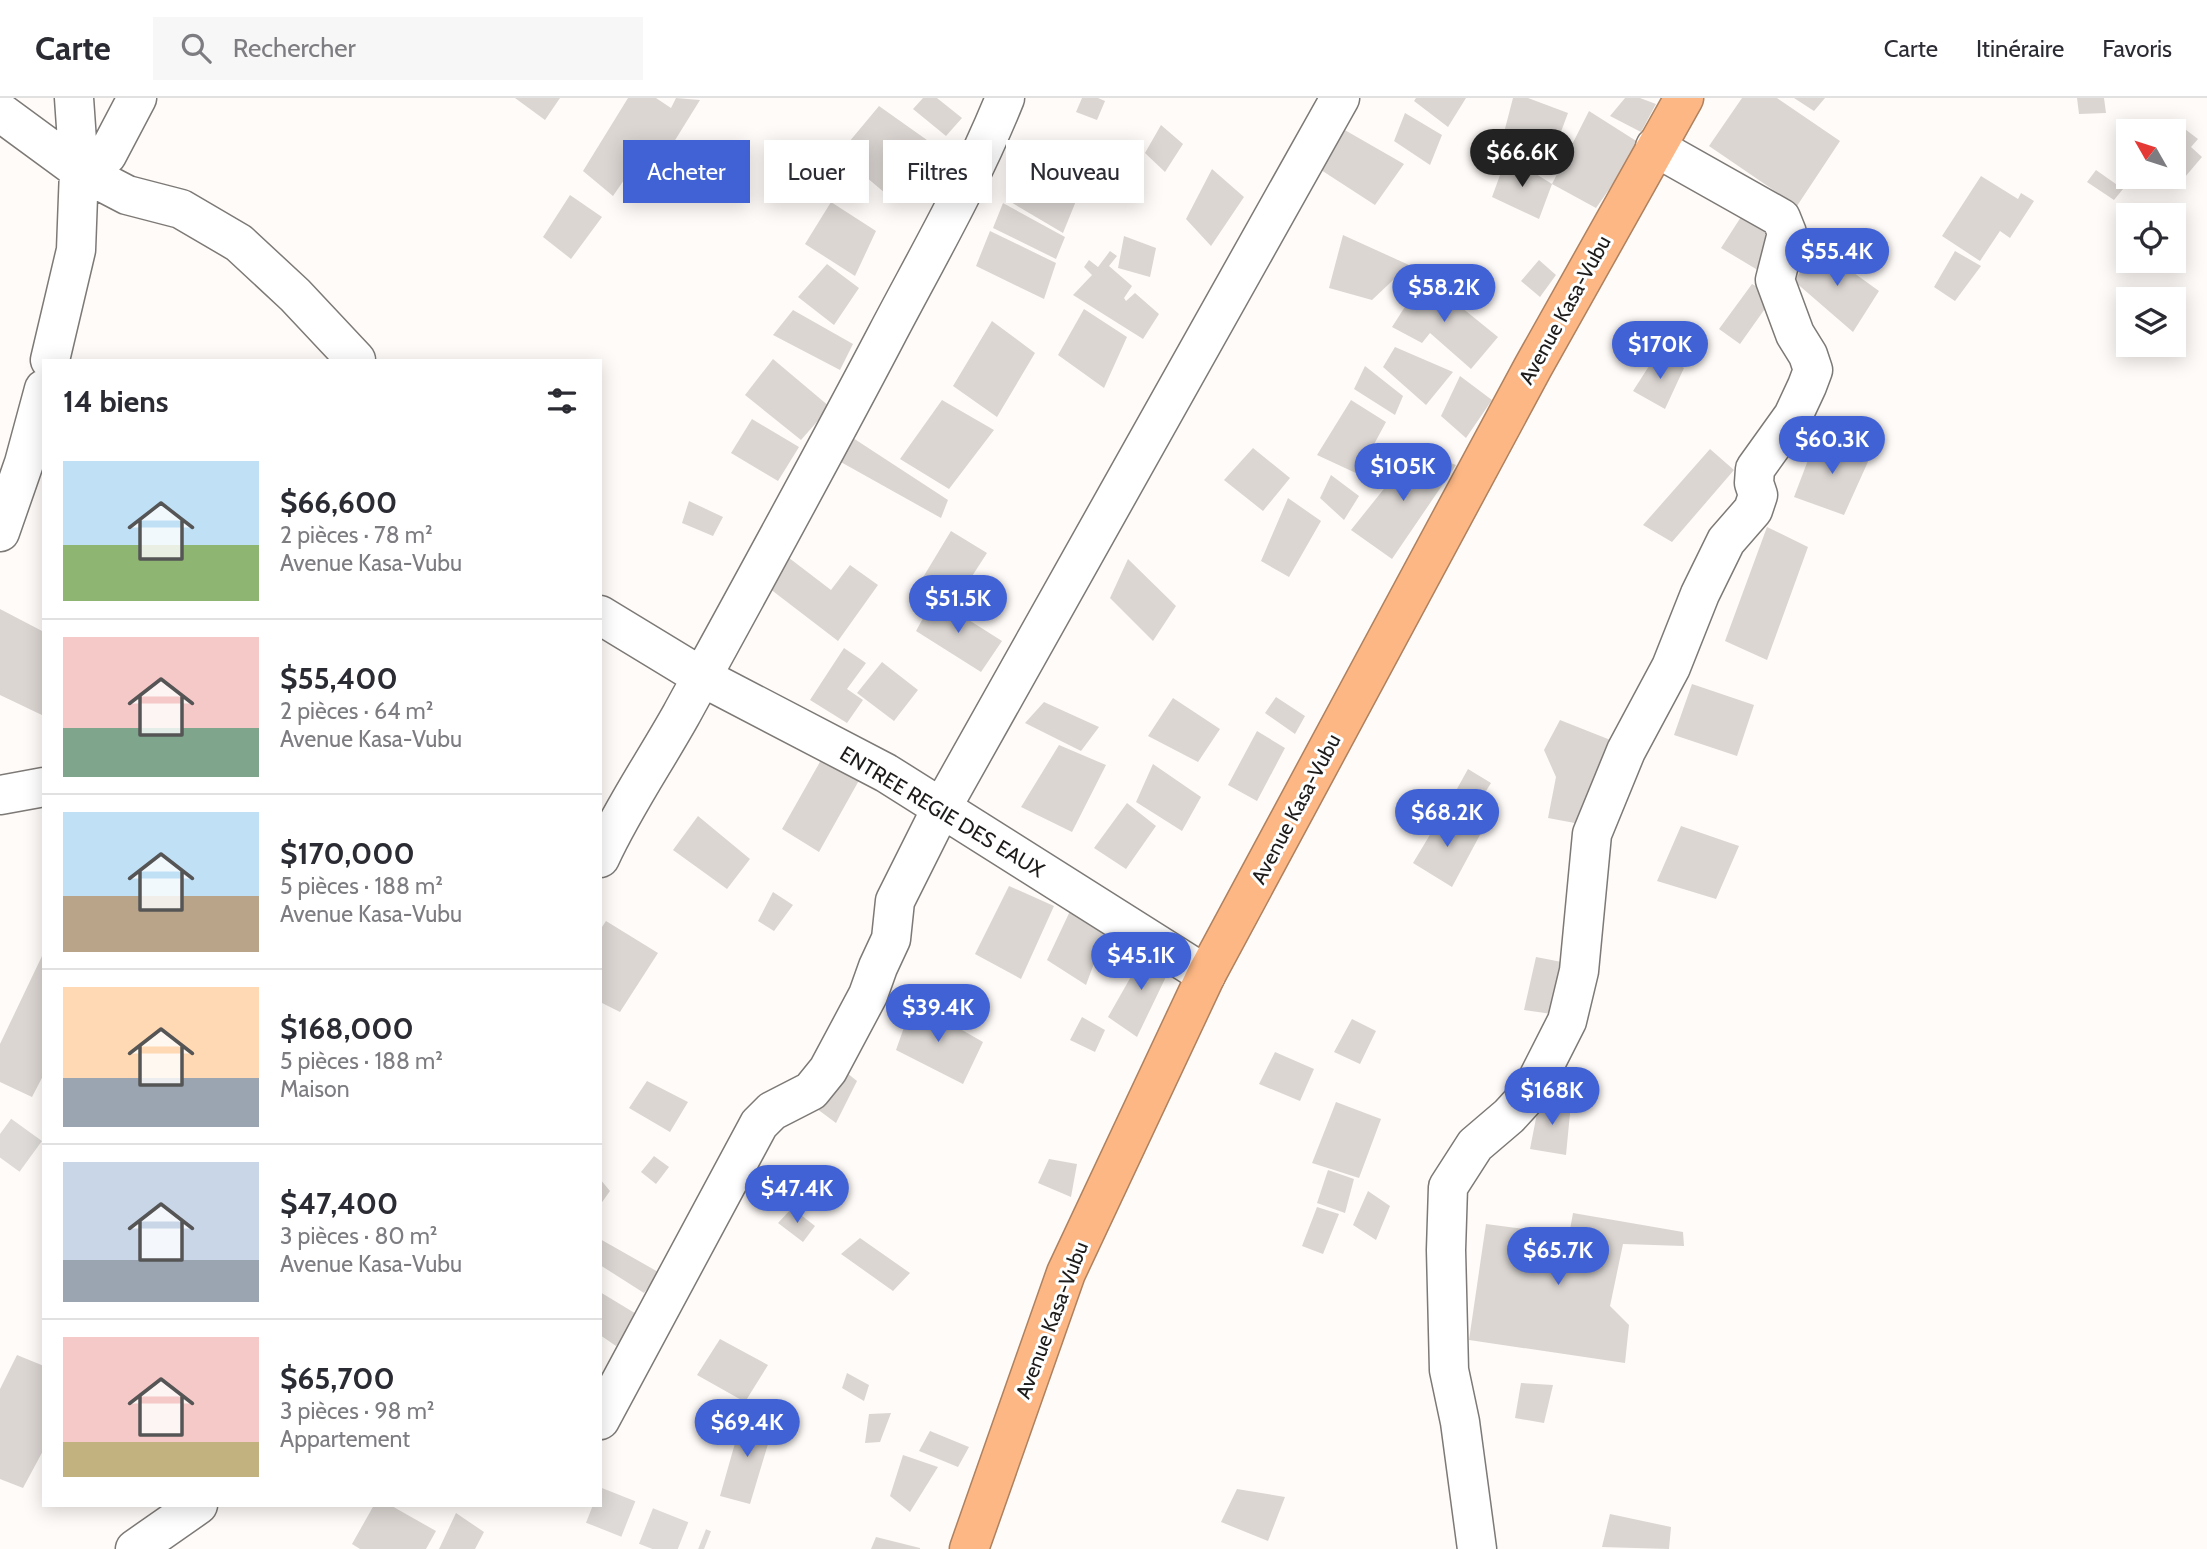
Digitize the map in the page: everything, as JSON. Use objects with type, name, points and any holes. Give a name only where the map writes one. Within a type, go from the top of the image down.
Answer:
[{"type":"highway","name":"Avenue Kasa-Vubu","points":[[969,1549],[1066,1273],[1206,975],[1533,367],[1684,98]]},
{"type":"street","points":[[50,359],[76,250],[79,170],[74,98]]},
{"type":"street","points":[[79,170],[99,162],[107,155],[137,98]]},
{"type":"street","points":[[602,854],[816,470],[987,144],[1005,98]]},
{"type":"street","points":[[602,1416],[759,1124],[772,1111],[811,1091],[828,1070],[868,995],[891,939],[895,901],[941,809],[1340,98]]},
{"type":"street","points":[[0,112],[79,170],[127,195],[181,209],[239,243],[295,295],[355,359]]},
{"type":"street","points":[[1477,1549],[1460,1422],[1449,1370],[1446,1250],[1448,1187],[1475,1144],[1509,1116],[1531,1092],[1567,1021],[1579,971],[1592,834],[1626,751],[1671,667],[1726,541],[1753,510],[1758,495],[1754,483],[1755,469],[1793,416],[1813,370],[1808,355],[1795,334],[1775,280],[1787,233],[1781,218],[1655,147]]},
{"type":"street","points":[[0,532],[24,463],[42,396]]},
{"type":"street","name":"ENTREE REGIE DES EAUX","points":[[602,616],[702,677],[886,773],[1206,975]]},
{"type":"street","points":[[0,794],[42,787]]},
{"type":"street","points":[[135,1549],[195,1507]]},
{"type":"building","points":[[515,98],[560,98],[545,120]]},
{"type":"building","points":[[628,98],[656,98],[671,108],[676,98],[700,100],[675,140],[623,140],[623,182],[613,196],[583,171]]},
{"type":"building","points":[[923,98],[937,98],[962,118],[946,136],[913,109]]},
{"type":"building","points":[[1082,98],[1105,101],[1097,120],[1076,112]]},
{"type":"building","points":[[1416,98],[1466,98],[1448,127],[1414,101]]},
{"type":"building","points":[[1513,98],[1528,98],[1568,113],[1547,169],[1501,144]]},
{"type":"building","points":[[1625,98],[1640,98],[1656,104],[1641,132],[1610,116]]},
{"type":"building","points":[[1742,98],[1777,98],[1840,141],[1797,206],[1709,146]]},
{"type":"building","points":[[1794,98],[1825,98],[1814,111]]},
{"type":"building","points":[[2077,98],[2104,98],[2106,113],[2079,114]]},
{"type":"building","points":[[879,106],[927,140],[883,140],[883,191],[869,179],[869,140],[851,140]]},
{"type":"building","points":[[1589,111],[1641,144],[1596,208],[1552,184]]},
{"type":"building","points":[[1405,113],[1442,135],[1430,165],[1394,141]]},
{"type":"building","points":[[1161,125],[1183,144],[1165,172],[1145,153]]},
{"type":"building","points":[[1343,129],[1404,164],[1375,205],[1321,170]]},
{"type":"building","points":[[2186,130],[2198,139],[2191,147],[2202,157],[2186,176]]},
{"type":"building","points":[[1507,156],[1552,184],[1539,219],[1492,197]]},
{"type":"building","points":[[1212,169],[1244,197],[1211,246],[1186,219]]},
{"type":"building","points":[[2096,170],[2116,184],[2116,189],[2123,189],[2114,200],[2087,182]]},
{"type":"building","points":[[1981,176],[2018,199],[2021,193],[2034,201],[2010,238],[2000,231],[1980,261],[1942,236]]},
{"type":"building","points":[[570,195],[602,217],[571,259],[543,237]]},
{"type":"building","points":[[830,203],[876,231],[855,276],[805,244]]},
{"type":"building","points":[[1003,203],[1065,237],[1056,259],[993,228]]},
{"type":"building","points":[[1012,203],[1075,203],[1063,233]]},
{"type":"building","points":[[1750,203],[1779,219],[1761,272],[1721,248]]},
{"type":"building","points":[[990,231],[1056,263],[1044,299],[976,266]]},
{"type":"building","points":[[1343,235],[1409,265],[1372,300],[1329,288]]},
{"type":"building","points":[[1124,236],[1156,248],[1150,277],[1118,268]]},
{"type":"building","points":[[1818,247],[1879,291],[1853,332],[1794,281]]},
{"type":"building","points":[[1110,251],[1117,256],[1109,266],[1132,286],[1124,298],[1126,301],[1135,293],[1159,314],[1143,339],[1073,295],[1092,275],[1084,267],[1089,260],[1098,267]]},
{"type":"building","points":[[1955,251],[1981,266],[1955,301],[1934,287]]},
{"type":"building","points":[[1539,260],[1556,275],[1540,297],[1521,281]]},
{"type":"building","points":[[827,264],[859,288],[834,325],[798,297]]},
{"type":"building","points":[[1424,277],[1498,337],[1471,369],[1430,333],[1422,343],[1392,327]]},
{"type":"building","points":[[1752,284],[1774,296],[1740,344],[1719,329]]},
{"type":"building","points":[[1084,309],[1127,337],[1104,388],[1058,355]]},
{"type":"building","points":[[793,310],[853,344],[840,370],[773,335]]},
{"type":"building","points":[[992,321],[1035,353],[997,417],[953,386]]},
{"type":"building","points":[[1395,347],[1453,372],[1426,405],[1383,367]]},
{"type":"building","points":[[1658,352],[1684,368],[1665,409],[1633,391]]},
{"type":"building","points":[[773,359],[830,407],[801,440],[745,395]]},
{"type":"building","points":[[1365,366],[1403,396],[1395,415],[1354,389]]},
{"type":"building","points":[[1460,376],[1492,400],[1466,438],[1441,416]]},
{"type":"building","points":[[942,400],[994,430],[949,489],[900,459]]},
{"type":"building","points":[[1351,400],[1386,422],[1358,474],[1317,455]]},
{"type":"building","points":[[752,419],[799,447],[778,481],[731,453]]},
{"type":"building","points":[[853,438],[948,500],[941,518],[839,461]]},
{"type":"building","points":[[1816,439],[1871,455],[1844,515],[1794,497]]},
{"type":"building","points":[[1253,448],[1290,478],[1263,511],[1224,480]]},
{"type":"building","points":[[1710,449],[1734,470],[1672,542],[1643,525]]},
{"type":"building","points":[[1415,450],[1456,465],[1392,559],[1351,530]]},
{"type":"building","points":[[1331,475],[1359,496],[1344,520],[1320,498]]},
{"type":"building","points":[[1288,498],[1321,521],[1289,577],[1261,561]]},
{"type":"building","points":[[689,501],[723,517],[713,536],[682,523]]},
{"type":"building","points":[[1767,527],[1808,547],[1767,660],[1725,641]]},
{"type":"building","points":[[951,531],[987,553],[956,601],[922,579]]},
{"type":"building","points":[[780,551],[831,590],[850,565],[878,585],[838,641],[761,582]]},
{"type":"building","points":[[1128,559],[1176,606],[1153,641],[1110,598]]},
{"type":"building","points":[[934,598],[1002,641],[981,672],[916,631]]},
{"type":"building","points":[[0,609],[42,631],[42,715],[0,695]]},
{"type":"building","points":[[844,648],[866,663],[847,689],[863,700],[847,723],[810,700]]},
{"type":"building","points":[[882,662],[918,690],[894,721],[857,693]]},
{"type":"building","points":[[1692,684],[1754,705],[1737,756],[1674,735]]},
{"type":"building","points":[[1276,697],[1305,716],[1295,734],[1265,713]]},
{"type":"building","points":[[1173,698],[1220,729],[1198,762],[1148,736]]},
{"type":"building","points":[[1044,702],[1099,727],[1081,751],[1025,723]]},
{"type":"building","points":[[1560,720],[1613,741],[1580,824],[1548,818],[1556,777],[1544,750]]},
{"type":"building","points":[[1257,731],[1285,748],[1257,801],[1228,785]]},
{"type":"building","points":[[1059,745],[1106,765],[1072,832],[1021,807]]},
{"type":"building","points":[[825,753],[862,775],[819,852],[782,829]]},
{"type":"building","points":[[1153,764],[1201,797],[1182,831],[1136,802]]},
{"type":"building","points":[[1468,769],[1491,783],[1470,817],[1448,805]]},
{"type":"building","points":[[1127,803],[1156,826],[1126,869],[1094,848]]},
{"type":"building","points":[[1443,813],[1481,833],[1452,887],[1413,863]]},
{"type":"building","points":[[698,816],[750,859],[727,889],[673,850]]},
{"type":"building","points":[[1681,826],[1739,846],[1716,899],[1657,881]]},
{"type":"building","points":[[1009,886],[1054,906],[1021,979],[975,954]]},
{"type":"building","points":[[773,892],[793,905],[774,931],[758,921]]},
{"type":"building","points":[[1071,909],[1106,931],[1086,985],[1047,960]]},
{"type":"building","points":[[606,921],[658,953],[620,1012],[602,1003],[602,927]]},
{"type":"building","points":[[1145,952],[1176,956],[1137,1037],[1108,1017]]},
{"type":"building","points":[[42,956],[42,1078],[32,1097],[0,1082],[0,1044]]},
{"type":"building","points":[[1536,957],[1572,964],[1559,1015],[1524,1010]]},
{"type":"building","points":[[913,1002],[983,1042],[963,1084],[896,1050]]},
{"type":"building","points":[[1082,1017],[1105,1030],[1095,1052],[1070,1040]]},
{"type":"building","points":[[1352,1019],[1376,1031],[1360,1064],[1334,1052]]},
{"type":"building","points":[[1275,1052],[1314,1069],[1300,1101],[1259,1084]]},
{"type":"building","points":[[837,1065],[857,1081],[836,1123],[809,1103]]},
{"type":"building","points":[[647,1081],[688,1102],[670,1132],[629,1108]]},
{"type":"building","points":[[1540,1098],[1571,1103],[1566,1155],[1530,1149]]},
{"type":"building","points":[[1336,1102],[1381,1119],[1359,1178],[1312,1163]]},
{"type":"building","points":[[654,1156],[669,1167],[656,1184],[641,1172]]},
{"type":"building","points":[[1049,1159],[1077,1164],[1071,1197],[1038,1183]]},
{"type":"building","points":[[1328,1170],[1354,1179],[1345,1213],[1317,1203]]},
{"type":"building","points":[[602,1181],[610,1191],[602,1202]]},
{"type":"building","points":[[1368,1191],[1390,1206],[1376,1240],[1353,1225]]},
{"type":"building","points":[[1317,1207],[1339,1214],[1323,1254],[1302,1246]]},
{"type":"building","points":[[792,1208],[815,1226],[803,1242],[778,1223]]},
{"type":"building","points":[[1573,1213],[1683,1232],[1684,1246],[1623,1244],[1610,1306],[1629,1325],[1625,1363],[1469,1340],[1486,1224],[1569,1235]]},
{"type":"building","points":[[860,1238],[910,1273],[893,1291],[841,1254]]},
{"type":"building","points":[[602,1240],[660,1273],[644,1293],[602,1266]]},
{"type":"building","points":[[602,1293],[638,1315],[616,1346],[602,1336]]},
{"type":"building","points":[[720,1339],[768,1365],[745,1402],[697,1375]]},
{"type":"building","points":[[17,1355],[42,1365],[42,1453],[23,1488],[0,1479],[0,1389]]},
{"type":"building","points":[[847,1373],[869,1385],[864,1401],[842,1388]]},
{"type":"building","points":[[1521,1383],[1553,1385],[1544,1423],[1515,1418]]},
{"type":"building","points":[[891,1413],[880,1442],[865,1443],[869,1414]]},
{"type":"building","points":[[743,1415],[774,1424],[750,1504],[720,1496]]},
{"type":"building","points":[[930,1431],[969,1447],[958,1467],[919,1451]]},
{"type":"building","points":[[903,1455],[938,1467],[910,1512],[890,1496]]},
{"type":"building","points":[[1237,1489],[1285,1497],[1268,1541],[1221,1522]]},
{"type":"building","points":[[373,1507],[394,1507],[436,1531],[426,1549],[360,1549],[352,1544]]},
{"type":"building","points":[[456,1513],[484,1532],[475,1549],[439,1549]]},
{"type":"building","points":[[1610,1514],[1671,1527],[1669,1549],[1602,1547]]},
{"type":"building","points":[[876,1537],[920,1548],[920,1549],[871,1549]]},
{"type":"tunnel","points":[[0,1134],[42,1165]]},
{"type":"tunnel","points":[[598,1507],[704,1549]]}]
